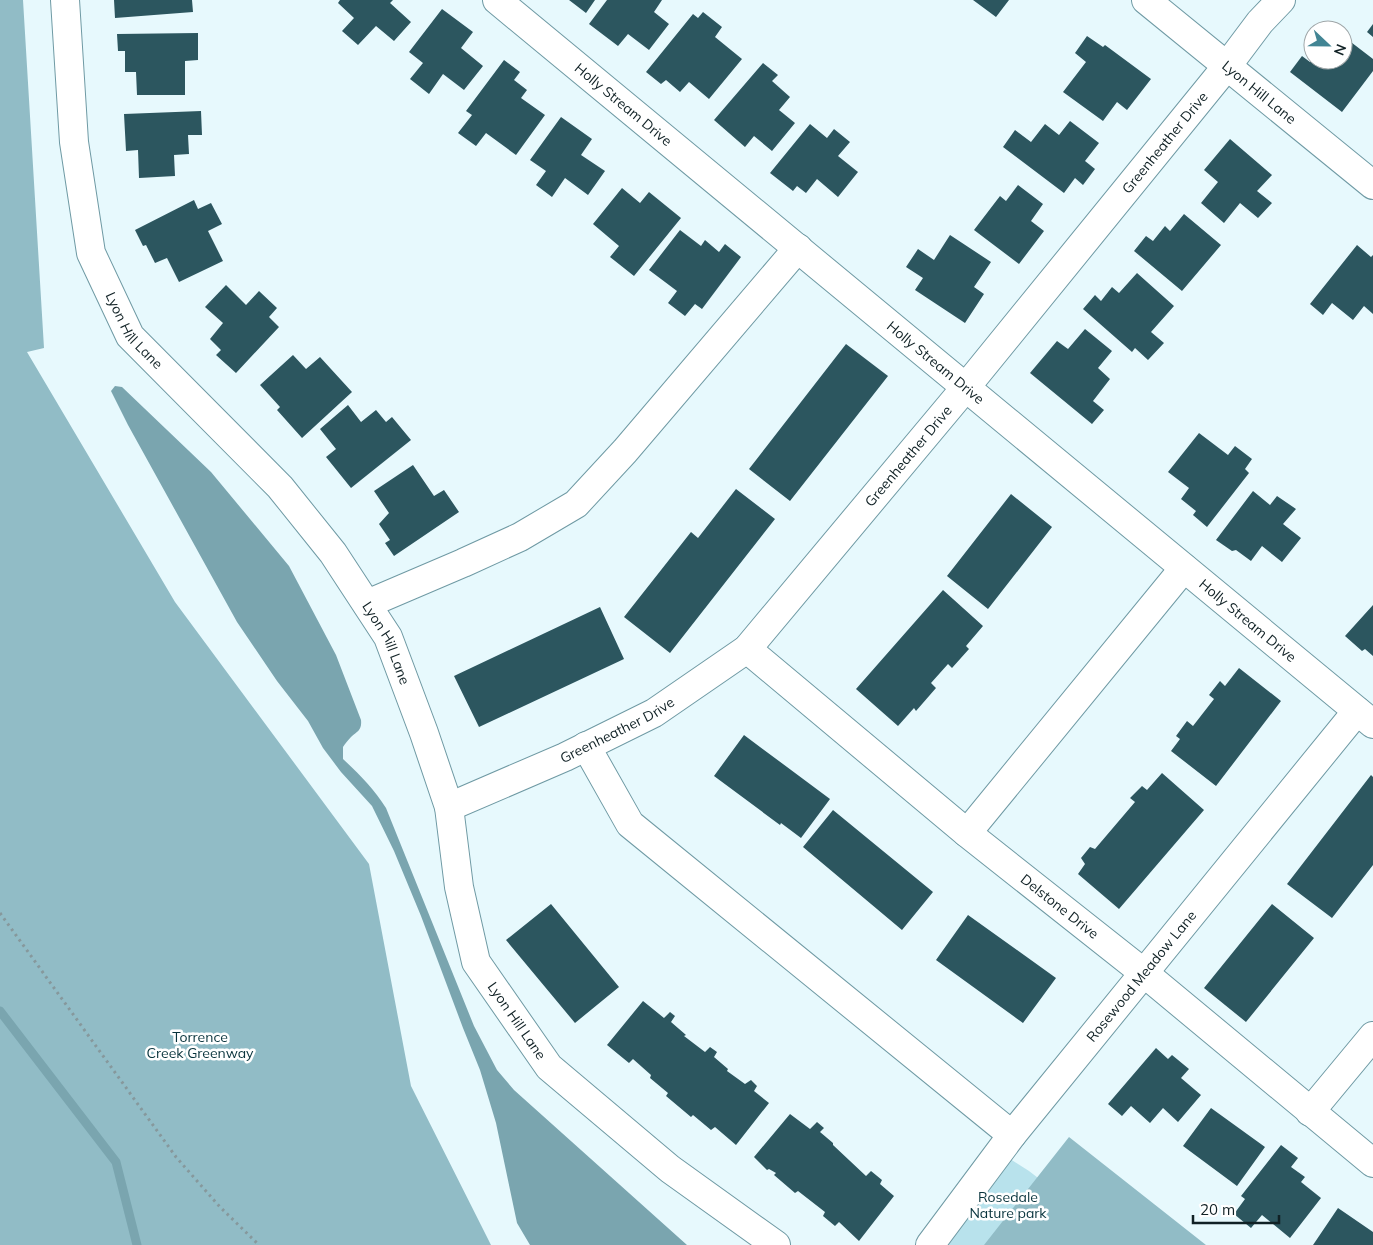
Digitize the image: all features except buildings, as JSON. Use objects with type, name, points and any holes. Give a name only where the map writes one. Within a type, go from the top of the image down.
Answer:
[{"type":"street","name":"Lyon Hill Lane","points":[[65,0],[74,142],[91,253],[130,336],[280,487],[333,553],[388,636],[424,733],[449,808],[460,887],[476,962],[549,1067],[670,1169],[776,1245]]},
{"type":"street","name":"Holly Stream Drive","points":[[498,0],[1365,717]]},
{"type":"street","name":"Lyon Hill Lane","points":[[1146,0],[1373,185]]},
{"type":"street","name":"Greenheather Drive","points":[[449,808],[654,713],[747,649],[966,387],[1227,66],[1260,22],[1281,0]]},
{"type":"street","points":[[367,604],[520,537],[576,504],[625,451],[798,248]]},
{"type":"street","points":[[967,833],[1184,568]]},
{"type":"street","name":"Delstone Drive","points":[[747,649],[967,833],[1144,973],[1373,1163]]},
{"type":"street","name":"Rosewood Meadow Lane","points":[[930,1245],[1012,1134],[1144,973],[1365,717]]},
{"type":"street","points":[[586,746],[630,824],[1012,1134]]},
{"type":"street","points":[[1310,1112],[1373,1036]]},
{"type":"path","points":[[0,913],[176,1157],[220,1207],[259,1245]]},
{"type":"green space","name":"Torrence Creek Greenway","points":[[0,0],[23,0],[44,348],[27,352],[175,602],[369,864],[411,1086],[491,1245],[0,1245]]},
{"type":"green space","points":[[1069,1137],[1206,1245],[984,1245]]},
{"type":"green space","name":"Rosedale Nature park","points":[[999,1152],[1029,1171],[1125,1245],[930,1245]]},
{"type":"shaded area","points":[[115,386],[122,387],[211,472],[289,566],[336,655],[361,720],[359,730],[343,747],[343,759],[366,782],[386,808],[474,1026],[497,1070],[514,1090],[687,1245],[530,1245],[517,1223],[496,1123],[480,1070],[394,851],[372,806],[341,772],[323,748],[308,721],[277,681],[237,622],[128,425],[111,391]]},
{"type":"waterway","points":[[0,1011],[116,1162],[137,1245]]}]
